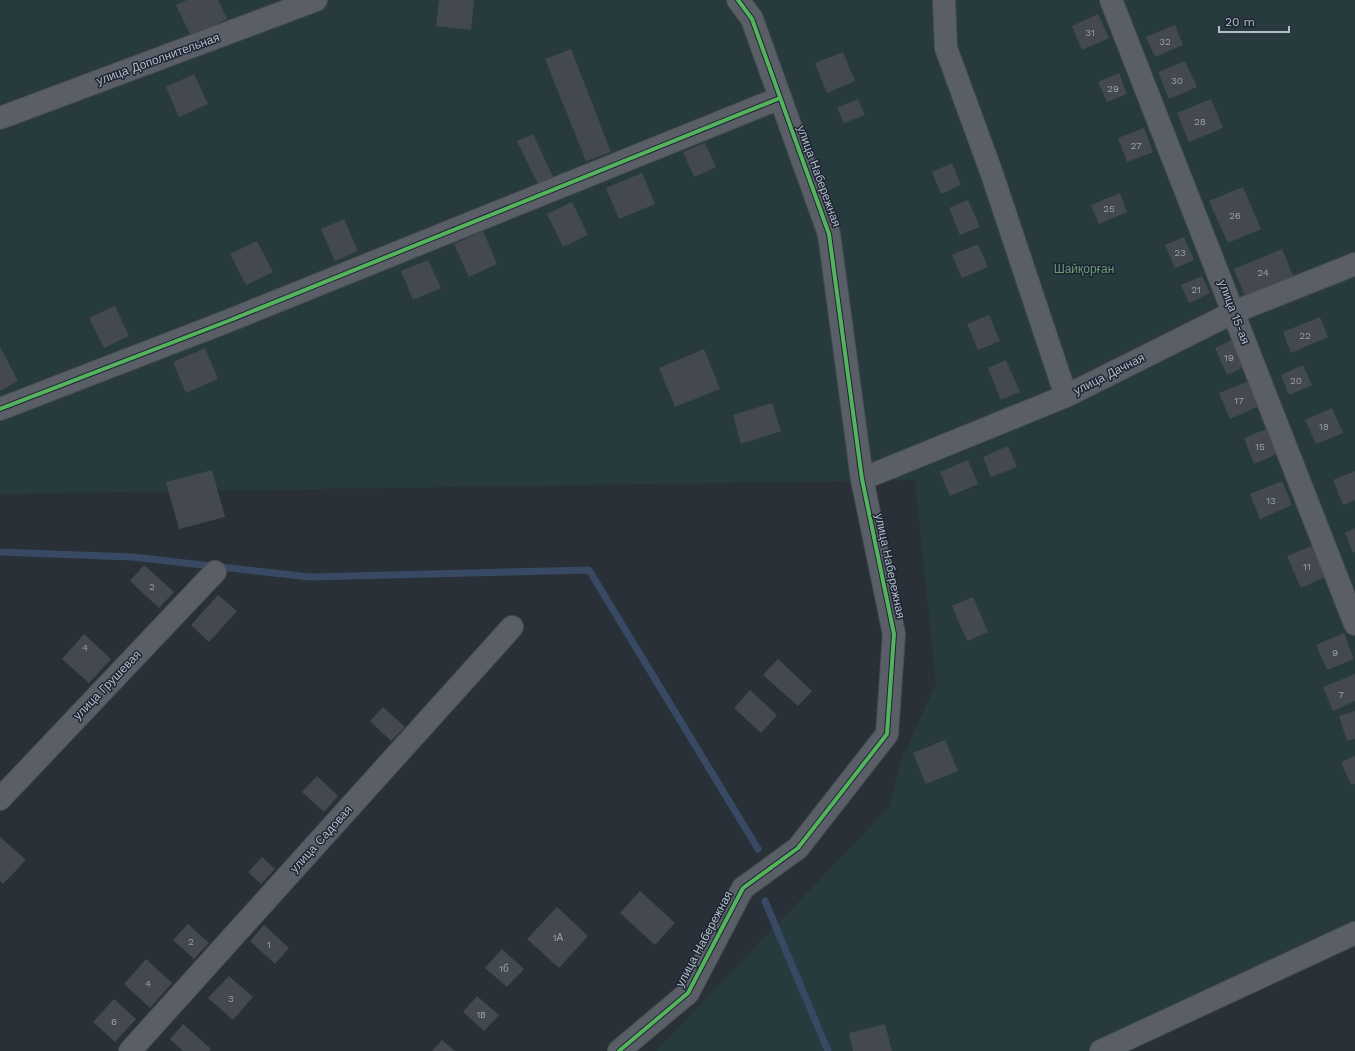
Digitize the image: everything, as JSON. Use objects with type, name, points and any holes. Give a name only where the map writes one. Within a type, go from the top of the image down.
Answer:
[{"type":"street","name":"улица Дополнительная","points":[[0,118],[316,0]]},
{"type":"street","name":"улица Набережная","points":[[619,1051],[688,993],[743,888],[798,848],[887,734],[894,634],[862,479],[829,234],[752,19],[738,0]]},
{"type":"street","points":[[944,0],[946,48],[992,174],[1066,396]]},
{"type":"street","name":"улица 15-ая","points":[[1111,0],[1355,624]]},
{"type":"street","points":[[0,409],[228,321],[780,98]]},
{"type":"street","name":"улица Дачная","points":[[862,479],[1066,396],[1234,312],[1355,264]]},
{"type":"street","name":"улица Грушевая","points":[[0,798],[215,572]]},
{"type":"street","name":"улица Садовая","points":[[130,1051],[512,627]]},
{"type":"street","points":[[1101,1051],[1355,933]]},
{"type":"green space","name":"Шайқорған","points":[[0,0],[1355,0],[1355,929],[1092,1051],[656,1051],[890,806],[901,761],[936,684],[915,480],[0,494]]},
{"type":"building","points":[[187,0],[218,0],[227,19],[191,36],[176,5]]},
{"type":"building","points":[[439,0],[474,0],[471,30],[436,26]]},
{"type":"building","points":[[1098,14],[1109,38],[1082,50],[1072,26]]},
{"type":"building","points":[[1175,25],[1183,45],[1155,57],[1146,37]]},
{"type":"building","points":[[571,49],[611,152],[586,161],[545,59]]},
{"type":"building","points":[[843,52],[855,81],[827,93],[815,63]]},
{"type":"building","points":[[1185,61],[1197,87],[1169,99],[1158,72]]},
{"type":"building","points":[[1119,73],[1127,94],[1107,102],[1098,82]]},
{"type":"building","points":[[194,74],[208,104],[179,117],[166,87]]},
{"type":"building","points":[[858,99],[865,115],[844,123],[837,108]]},
{"type":"building","points":[[1211,99],[1223,128],[1189,142],[1177,113]]},
{"type":"building","points":[[1144,128],[1153,152],[1127,162],[1118,138]]},
{"type":"building","points":[[533,134],[553,177],[538,184],[517,141]]},
{"type":"building","points":[[705,143],[716,167],[694,177],[683,152]]},
{"type":"building","points":[[952,163],[961,185],[941,194],[932,172]]},
{"type":"building","points":[[642,173],[655,204],[619,219],[606,188]]},
{"type":"building","points":[[1243,187],[1261,229],[1228,243],[1209,201]]},
{"type":"building","points":[[1120,193],[1127,212],[1099,224],[1091,205]]},
{"type":"building","points":[[968,200],[980,227],[960,235],[949,208]]},
{"type":"building","points":[[572,202],[588,235],[563,247],[547,214]]},
{"type":"building","points":[[344,219],[358,251],[335,261],[321,229]]},
{"type":"building","points":[[483,231],[497,264],[469,277],[454,244]]},
{"type":"building","points":[[1184,237],[1194,260],[1175,268],[1165,245]]},
{"type":"building","points":[[257,241],[273,272],[246,285],[230,254]]},
{"type":"building","points":[[978,244],[988,267],[962,278],[952,255]]},
{"type":"building","points":[[1282,249],[1293,276],[1245,296],[1234,269]]},
{"type":"building","points":[[428,260],[441,288],[413,300],[401,271]]},
{"type":"building","points":[[1202,276],[1210,293],[1189,303],[1181,285]]},
{"type":"building","points":[[115,306],[129,336],[104,348],[89,318]]},
{"type":"building","points":[[989,315],[1000,341],[978,350],[967,324]]},
{"type":"building","points":[[1320,317],[1328,337],[1291,353],[1283,332]]},
{"type":"building","points":[[1232,340],[1244,367],[1227,375],[1215,348]]},
{"type":"building","points":[[0,347],[18,381],[0,391]]},
{"type":"building","points":[[205,348],[218,379],[186,393],[173,362]]},
{"type":"building","points":[[704,349],[720,389],[675,407],[659,368]]},
{"type":"building","points":[[1006,360],[1020,392],[1001,400],[988,368]]},
{"type":"building","points":[[1303,365],[1312,385],[1289,395],[1281,375]]},
{"type":"building","points":[[1249,381],[1259,406],[1230,419],[1219,393]]},
{"type":"building","points":[[772,403],[781,431],[741,444],[733,415]]},
{"type":"building","points":[[1332,408],[1343,433],[1316,444],[1305,420]]},
{"type":"building","points":[[1266,429],[1277,454],[1254,464],[1244,438]]},
{"type":"building","points":[[1008,446],[1017,467],[991,477],[983,457]]},
{"type":"building","points":[[968,460],[978,484],[950,496],[940,472]]},
{"type":"building","points":[[212,470],[225,517],[179,529],[166,482]]},
{"type":"building","points":[[1355,471],[1355,500],[1343,505],[1333,480]]},
{"type":"building","points":[[1282,481],[1292,505],[1260,519],[1250,494]]},
{"type":"building","points":[[1355,528],[1355,552],[1353,553],[1345,533]]},
{"type":"building","points":[[1314,545],[1327,576],[1301,588],[1287,556]]},
{"type":"building","points":[[144,565],[174,592],[159,608],[130,581]]},
{"type":"building","points":[[218,595],[237,611],[209,642],[191,625]]},
{"type":"building","points":[[973,597],[988,632],[967,641],[952,606]]},
{"type":"building","points":[[1344,633],[1354,659],[1327,670],[1316,645]]},
{"type":"building","points":[[84,634],[111,659],[89,683],[62,659]]},
{"type":"building","points":[[778,659],[812,691],[798,706],[763,675]]},
{"type":"building","points":[[1355,674],[1355,701],[1333,711],[1323,687]]},
{"type":"building","points":[[750,690],[777,715],[761,733],[734,708]]},
{"type":"building","points":[[383,707],[405,727],[391,741],[370,721]]},
{"type":"building","points":[[1355,711],[1355,739],[1347,741],[1339,716]]},
{"type":"building","points":[[945,740],[958,771],[926,784],[913,753]]},
{"type":"building","points":[[1355,756],[1355,784],[1351,785],[1341,762]]},
{"type":"building","points":[[317,776],[338,796],[324,812],[302,792]]},
{"type":"building","points":[[0,837],[26,860],[3,884],[0,881]]},
{"type":"building","points":[[262,857],[275,869],[261,884],[248,872]]},
{"type":"building","points":[[640,891],[675,923],[655,945],[620,913]]},
{"type":"building","points":[[557,907],[588,936],[559,968],[527,939]]},
{"type":"building","points":[[188,924],[209,943],[194,959],[173,940]]},
{"type":"building","points":[[264,925],[289,948],[275,964],[250,941]]},
{"type":"building","points":[[502,949],[524,969],[507,987],[485,968]]},
{"type":"building","points":[[146,959],[172,983],[150,1008],[124,984]]},
{"type":"building","points":[[229,976],[253,997],[233,1020],[208,998]]},
{"type":"building","points":[[477,996],[499,1015],[484,1031],[463,1012]]},
{"type":"building","points":[[114,999],[136,1019],[115,1042],[93,1022]]},
{"type":"building","points":[[183,1024],[211,1049],[209,1051],[183,1051],[170,1039]]},
{"type":"building","points":[[885,1024],[892,1051],[853,1051],[849,1033]]},
{"type":"building","points":[[442,1040],[455,1051],[432,1051]]},
{"type":"waterway","points":[[0,552],[132,557],[310,577],[589,570],[758,849]]},
{"type":"waterway","points":[[765,901],[828,1051]]},
{"type":"cycle path","points":[[619,1051],[688,993],[743,888],[798,848],[887,734],[894,634],[862,479],[829,234],[752,19],[738,0]]},
{"type":"cycle path","points":[[0,409],[228,321],[780,98]]}]
